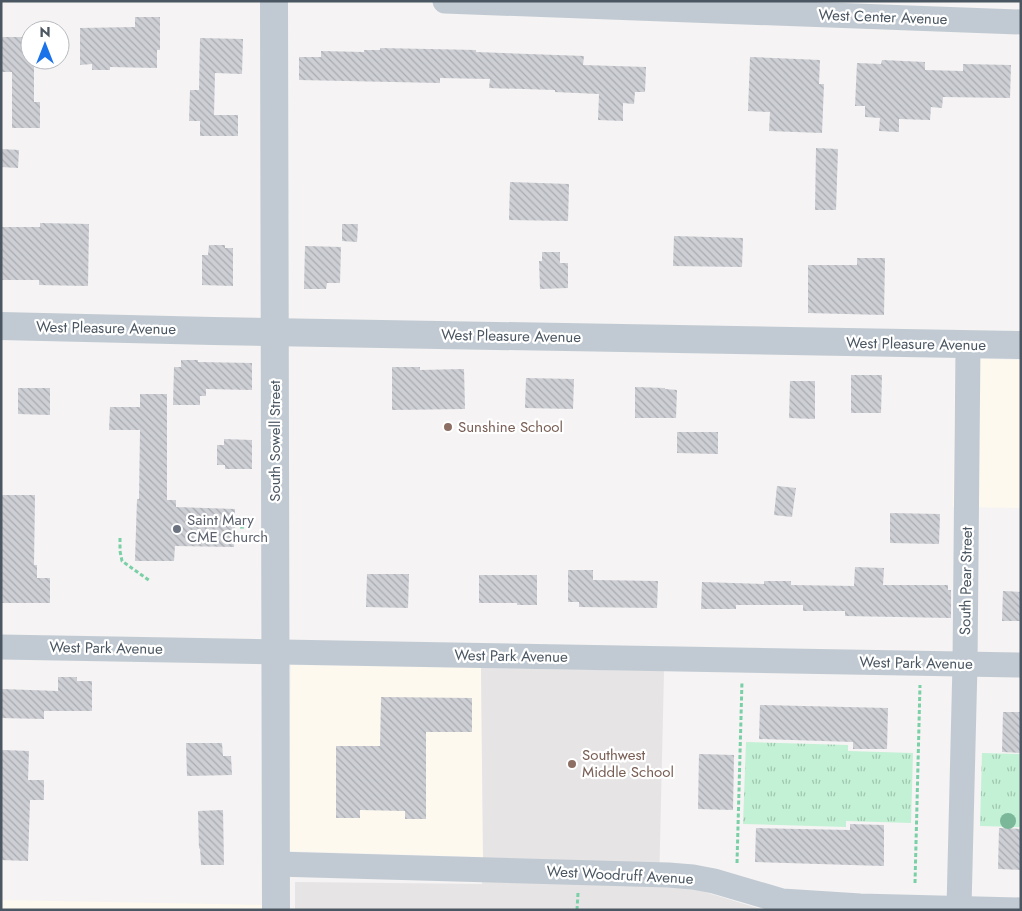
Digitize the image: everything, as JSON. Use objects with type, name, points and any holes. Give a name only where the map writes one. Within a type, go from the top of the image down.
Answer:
[{"type":"street","name":"South Sowell Street","points":[[274,1],[276,910]]},
{"type":"street","name":"West Center Avenue","points":[[445,1],[1021,22]]},
{"type":"street","name":"West Pleasure Avenue","points":[[1,326],[1021,346]]},
{"type":"street","name":"South Pear Street","points":[[959,908],[965,664],[968,345]]},
{"type":"street","name":"West Park Avenue","points":[[1,647],[1021,665]]},
{"type":"street","name":"West Woodruff Avenue","points":[[276,864],[668,875],[714,881],[782,901],[860,906],[1021,910]]},
{"type":"path","points":[[120,538],[122,561],[150,581]]},
{"type":"path","points":[[737,863],[742,678]]},
{"type":"path","points":[[915,883],[920,682]]},
{"type":"path","points":[[577,910],[578,885]]},
{"type":"shaded area","points":[[955,358],[1021,360],[1021,508],[953,507]]},
{"type":"shaded area","points":[[291,665],[481,668],[483,857],[287,851]]},
{"type":"shaded area","name":"Southwest Middle School","points":[[481,668],[664,671],[659,887],[692,888],[764,910],[295,910],[295,882],[482,884]]},
{"type":"shaded area","points":[[1,900],[268,905],[268,910],[1,910]]},
{"type":"green space","points":[[746,742],[848,745],[848,751],[913,753],[911,823],[846,821],[846,827],[743,824]]},
{"type":"green space","points":[[982,753],[1021,754],[1021,827],[980,826]]},
{"type":"building","points":[[135,17],[160,17],[160,50],[157,50],[157,68],[110,67],[110,70],[92,70],[92,64],[80,65],[80,28],[135,27]]},
{"type":"building","points":[[1,37],[20,37],[20,70],[34,70],[34,102],[40,102],[40,128],[12,128],[12,72],[2,72]]},
{"type":"building","points":[[200,38],[243,39],[242,74],[215,73],[214,115],[238,115],[238,136],[200,136],[200,121],[189,121],[190,90],[199,90]]},
{"type":"building","points":[[380,48],[476,50],[476,52],[584,56],[583,65],[646,67],[645,92],[635,92],[634,104],[623,103],[623,121],[598,120],[599,94],[555,92],[555,90],[489,88],[490,79],[440,78],[440,83],[299,80],[299,57],[321,57],[321,51],[364,52],[364,50],[380,50]]},
{"type":"building","points":[[750,57],[820,60],[819,84],[824,84],[822,133],[769,131],[770,112],[748,111]]},
{"type":"building","points":[[882,60],[925,62],[925,70],[963,71],[963,64],[1011,65],[1010,98],[943,97],[942,108],[931,107],[930,120],[899,119],[899,132],[879,131],[880,118],[865,117],[865,106],[855,106],[857,63],[881,64]]},
{"type":"building","points":[[816,148],[838,149],[836,210],[815,210]]},
{"type":"building","points":[[1,149],[19,150],[18,168],[1,167]]},
{"type":"building","points":[[510,182],[569,184],[568,221],[509,220]]},
{"type":"building","points":[[40,223],[89,224],[88,286],[39,285],[39,280],[1,280],[1,227],[40,227]]},
{"type":"building","points":[[342,224],[358,224],[357,242],[342,241]]},
{"type":"building","points":[[674,236],[743,238],[742,267],[673,266]]},
{"type":"building","points":[[209,245],[225,245],[225,248],[233,248],[233,286],[202,285],[202,255],[208,255]]},
{"type":"building","points":[[305,246],[341,247],[340,283],[327,283],[326,289],[304,289]]},
{"type":"building","points":[[542,252],[560,252],[560,263],[568,263],[568,288],[540,289],[539,261],[542,261]]},
{"type":"building","points":[[857,258],[885,258],[884,315],[808,313],[808,265],[857,265]]},
{"type":"building","points":[[181,360],[252,363],[252,390],[206,389],[206,396],[200,396],[200,405],[173,405],[174,367],[181,367]]},
{"type":"building","points":[[392,367],[420,367],[420,370],[464,369],[465,409],[392,410]]},
{"type":"building","points":[[851,375],[882,375],[881,413],[851,413]]},
{"type":"building","points":[[526,378],[574,379],[573,409],[525,408]]},
{"type":"building","points":[[790,381],[815,381],[815,419],[789,418]]},
{"type":"building","points":[[635,387],[677,390],[676,418],[635,418]]},
{"type":"building","points":[[18,388],[50,388],[50,415],[18,414]]},
{"type":"building","points":[[140,394],[167,394],[167,500],[176,500],[176,507],[235,509],[234,547],[175,546],[174,561],[135,561],[137,499],[139,499],[140,430],[109,430],[110,407],[140,407]]},
{"type":"building","points":[[677,432],[718,432],[718,454],[677,453]]},
{"type":"building","points":[[224,439],[252,440],[252,469],[225,469],[225,465],[217,465],[217,445],[224,445]]},
{"type":"building","points":[[777,486],[796,488],[792,517],[774,515]]},
{"type":"building","points":[[1,495],[35,495],[34,565],[37,565],[37,578],[50,578],[50,603],[1,603]]},
{"type":"building","points":[[890,513],[940,514],[939,544],[890,543]]},
{"type":"building","points":[[855,567],[884,568],[883,585],[948,585],[948,590],[951,590],[951,618],[845,616],[845,611],[803,611],[803,605],[736,605],[736,609],[701,609],[702,582],[764,584],[764,581],[791,581],[791,585],[854,586]]},
{"type":"building","points":[[568,570],[593,570],[593,580],[658,581],[657,608],[579,607],[579,602],[568,602]]},
{"type":"building","points":[[367,574],[409,574],[408,608],[366,607]]},
{"type":"building","points":[[479,575],[537,575],[537,605],[479,603]]},
{"type":"building","points":[[1003,591],[1021,592],[1021,621],[1002,621]]},
{"type":"building","points":[[58,677],[77,677],[77,681],[92,681],[92,711],[44,711],[44,719],[1,718],[1,689],[58,691]]},
{"type":"building","points":[[381,697],[472,698],[472,732],[426,732],[426,819],[405,819],[405,811],[360,810],[360,818],[336,818],[336,746],[380,746]]},
{"type":"building","points":[[760,705],[888,708],[887,749],[853,749],[853,742],[759,739]]},
{"type":"building","points":[[1003,712],[1021,712],[1021,753],[1002,752]]},
{"type":"building","points":[[186,743],[222,743],[223,756],[231,756],[232,775],[187,776]]},
{"type":"building","points":[[2,750],[29,751],[28,780],[44,780],[44,800],[30,800],[28,861],[1,860]]},
{"type":"building","points":[[699,754],[734,755],[733,810],[698,809]]},
{"type":"building","points":[[223,810],[224,865],[201,865],[198,811]]},
{"type":"building","points":[[850,824],[884,825],[884,866],[755,862],[756,828],[850,830]]},
{"type":"building","points":[[999,828],[1021,829],[1021,870],[998,869]]},
{"type":"place","name":"Sunshine School","points":[[448,427]]},
{"type":"place","name":"Saint Mary CME Church","points":[[177,529]]},
{"type":"place","name":"Southwest Middle School","points":[[572,764]]}]
